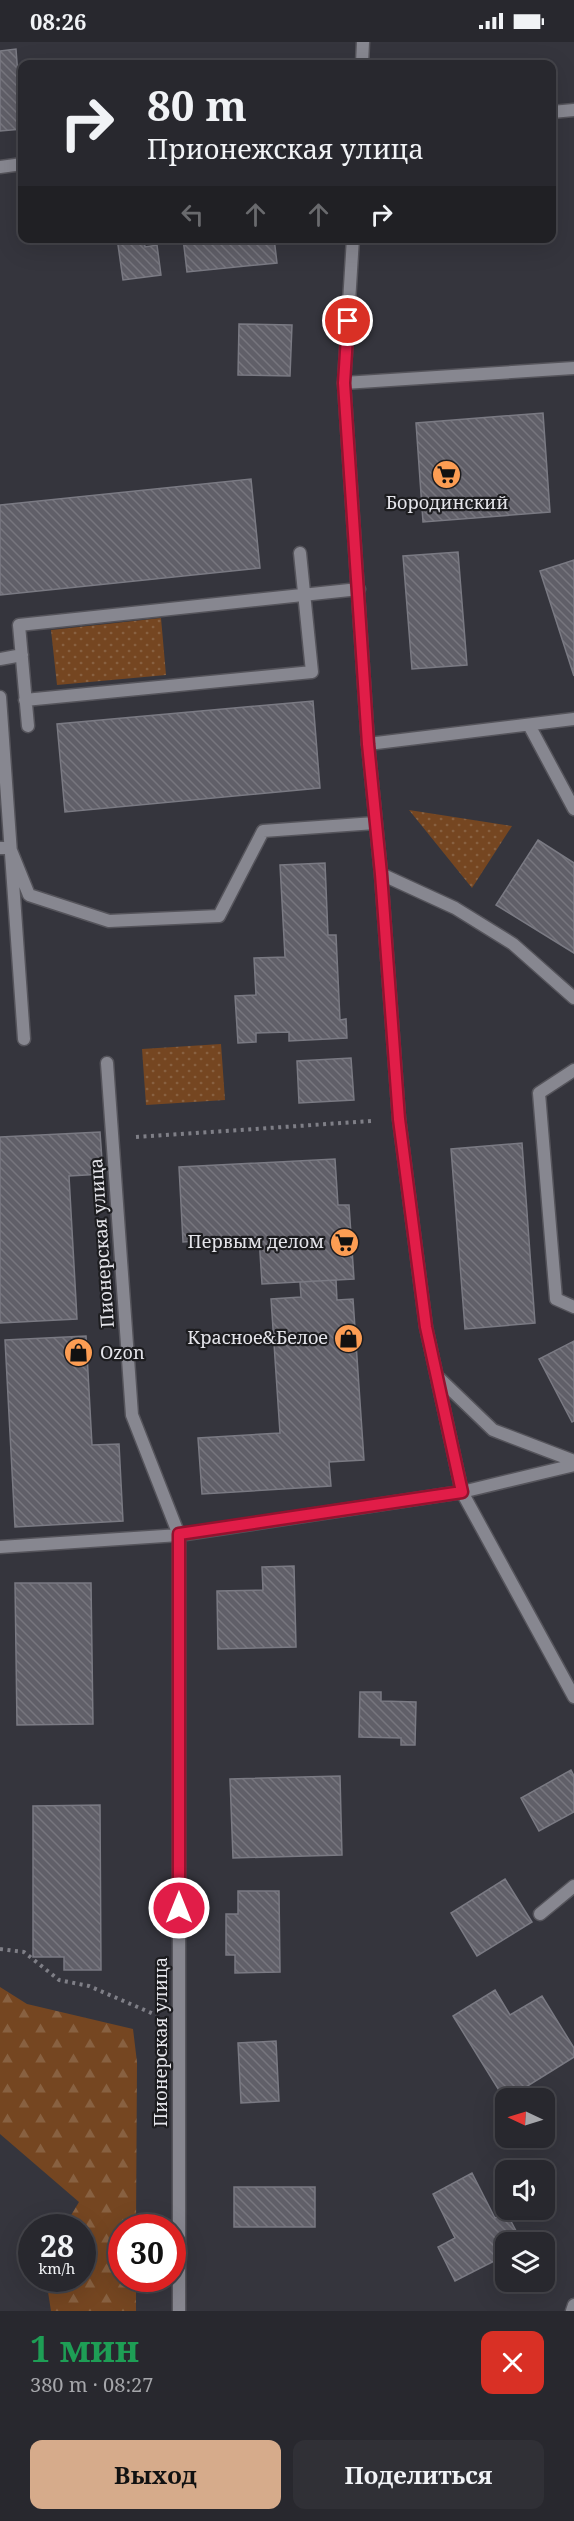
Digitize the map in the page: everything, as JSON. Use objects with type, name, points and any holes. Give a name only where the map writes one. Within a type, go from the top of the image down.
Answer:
[{"type":"street","points":[[362,60],[363,42]]},
{"type":"street","points":[[556,112],[574,110]]},
{"type":"street","points":[[0,167],[18,165]]},
{"type":"street","points":[[353,243],[344,383],[368,744],[381,874],[399,1119],[426,1327],[440,1380],[462,1492],[574,1697]]},
{"type":"street","points":[[344,383],[574,368]]},
{"type":"street","points":[[25,700],[312,672],[300,553]]},
{"type":"street","points":[[28,726],[19,625],[359,589]]},
{"type":"street","points":[[0,659],[22,656]]},
{"type":"street","points":[[0,697],[5,848],[24,1039]]},
{"type":"street","points":[[368,744],[574,719]]},
{"type":"street","points":[[529,725],[574,809]]},
{"type":"street","points":[[5,848],[29,895],[108,921],[219,916],[263,831],[375,823]]},
{"type":"street","points":[[381,874],[455,908],[513,944],[574,998]]},
{"type":"street","name":"Пионерская улица","points":[[108,1063],[132,1415],[179,1534],[179,2311]]},
{"type":"street","points":[[574,1070],[538,1093],[556,1299],[574,1307]]},
{"type":"street","points":[[440,1380],[493,1430],[574,1463]]},
{"type":"street","points":[[0,1547],[179,1534],[462,1492],[574,1463]]},
{"type":"street","points":[[540,1914],[574,1886]]},
{"type":"street","points":[[572,2311],[574,2305]]},
{"type":"path","points":[[114,1138],[372,1121]]},
{"type":"path","points":[[0,1949],[24,1952],[59,1980],[89,1986],[179,2024]]},
{"type":"green space","points":[[161,618],[166,675],[57,685],[51,630]]},
{"type":"green space","points":[[409,810],[512,826],[472,888]]},
{"type":"green space","points":[[221,1044],[225,1100],[146,1105],[142,1049]]},
{"type":"green space","points":[[0,1987],[27,2004],[133,2029],[137,2062],[136,2214],[108,2214],[108,2292],[136,2292],[136,2311],[51,2311],[48,2292],[96,2292],[96,2214],[72,2214],[79,2202],[0,2134]]},
{"type":"building","points":[[16,49],[18,129],[0,131],[0,51]]},
{"type":"building","points":[[118,243],[145,243],[145,247],[157,245],[161,275],[123,280]]},
{"type":"building","points":[[184,243],[275,243],[277,263],[187,272]]},
{"type":"building","points":[[239,324],[292,325],[290,376],[238,375]]},
{"type":"building","points":[[543,413],[550,512],[423,522],[416,423]]},
{"type":"building","points":[[251,479],[260,568],[0,595],[0,505]]},
{"type":"building","points":[[458,552],[467,665],[412,669],[403,556]]},
{"type":"building","points":[[574,560],[574,676],[540,571]]},
{"type":"building","points":[[313,701],[320,788],[65,812],[57,724]]},
{"type":"building","points":[[538,840],[574,863],[574,953],[496,905]]},
{"type":"building","points":[[325,863],[328,935],[336,935],[340,1020],[346,1019],[347,1038],[289,1041],[289,1032],[256,1033],[256,1042],[238,1043],[235,996],[256,995],[254,958],[285,957],[280,865]]},
{"type":"building","points":[[351,1058],[354,1100],[299,1103],[297,1061]]},
{"type":"building","points":[[100,1132],[103,1174],[69,1176],[77,1319],[0,1323],[0,1137]]},
{"type":"building","points":[[522,1143],[535,1323],[465,1329],[451,1149]]},
{"type":"building","points":[[335,1159],[338,1205],[349,1205],[354,1279],[262,1284],[259,1237],[183,1242],[179,1167]]},
{"type":"building","points":[[336,1280],[337,1300],[353,1299],[364,1460],[329,1462],[331,1486],[202,1494],[198,1438],[280,1433],[271,1299],[301,1297],[300,1282]]},
{"type":"building","points":[[86,1336],[92,1445],[119,1444],[123,1521],[15,1527],[5,1340]]},
{"type":"building","points":[[574,1341],[574,1421],[572,1422],[539,1359]]},
{"type":"building","points":[[294,1566],[296,1647],[218,1649],[217,1591],[263,1590],[262,1567]]},
{"type":"building","points":[[15,1583],[91,1583],[93,1724],[17,1725]]},
{"type":"building","points":[[360,1692],[381,1692],[381,1701],[416,1702],[415,1745],[401,1745],[401,1738],[359,1737]]},
{"type":"building","points":[[571,1770],[574,1776],[574,1812],[539,1831],[521,1798]]},
{"type":"building","points":[[340,1776],[342,1855],[233,1858],[230,1779]]},
{"type":"building","points":[[100,1805],[101,1970],[64,1970],[64,1957],[33,1957],[33,1806]]},
{"type":"building","points":[[505,1879],[532,1922],[477,1956],[451,1913]]},
{"type":"building","points":[[238,1891],[279,1891],[280,1972],[235,1973],[235,1955],[226,1955],[226,1914],[238,1914]]},
{"type":"building","points":[[495,1990],[510,2015],[542,1996],[574,2048],[574,2057],[524,2088],[498,2088],[453,2016]]},
{"type":"building","points":[[276,2041],[279,2101],[241,2103],[238,2043]]},
{"type":"building","points":[[472,2173],[495,2220],[510,2220],[517,2232],[495,2232],[495,2261],[455,2281],[438,2247],[455,2238],[433,2194]]},
{"type":"building","points":[[234,2187],[315,2187],[315,2227],[234,2227]]},
{"type":"place","name":"Бородинский","points":[[447,474]]},
{"type":"place","name":"Первым делом","points":[[345,1242]]},
{"type":"place","name":"Красное&Белое","points":[[349,1338]]},
{"type":"place","name":"Ozon","points":[[79,1353]]},
{"type":"route","points":[[179,1908],[179,1534],[462,1492],[440,1380],[426,1327],[399,1119],[381,874],[368,744],[344,383],[348,321]]}]
